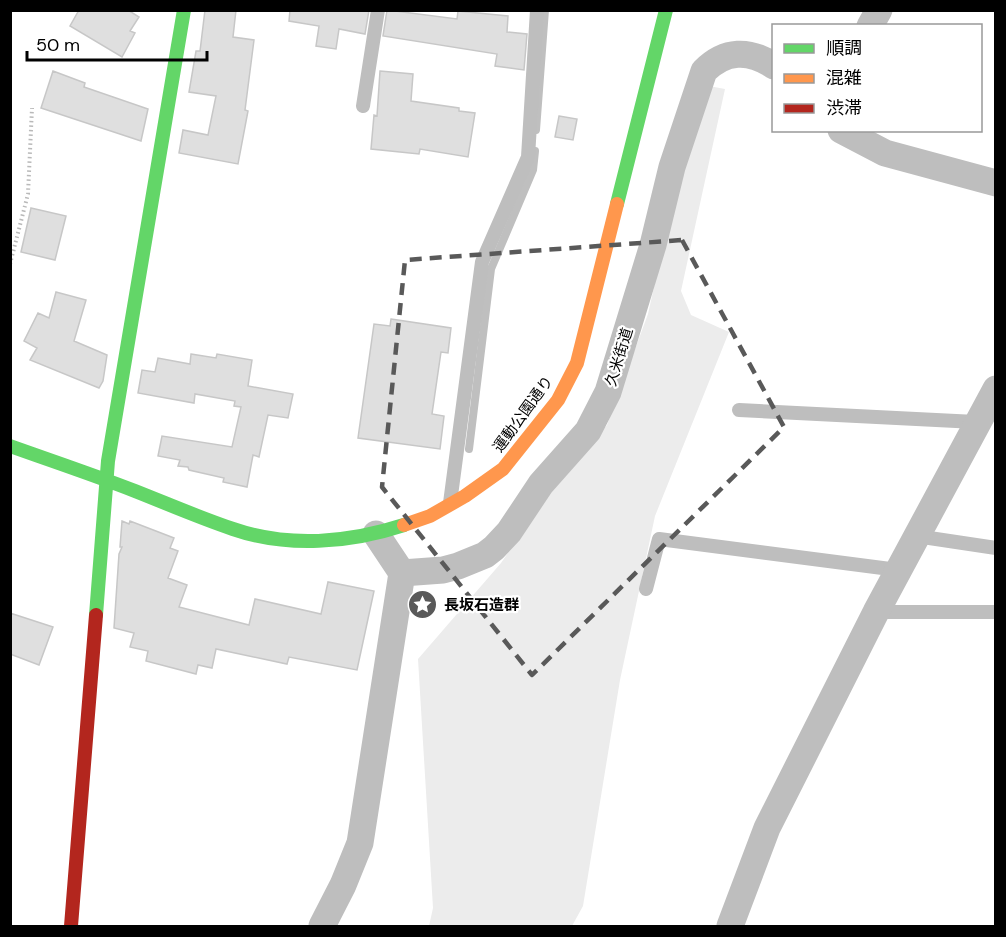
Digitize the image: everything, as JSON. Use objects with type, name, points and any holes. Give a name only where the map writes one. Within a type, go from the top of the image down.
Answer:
[{"type":"street","points":[[71,927],[108,461],[184,10]]},
{"type":"street","name":"運動公園通り","points":[[10,446],[107,480],[235,530],[274,538],[330,541],[376,534],[430,516],[465,496],[503,469],[558,400],[577,363],[666,10]]},
{"type":"street","points":[[871,24],[879,10]]},
{"type":"street","name":"久米街道","points":[[402,573],[443,570],[485,555],[509,532],[541,484],[588,432],[608,392],[615,371],[672,167],[704,71],[716,60],[726,56],[741,55],[763,58],[772,65]]},
{"type":"street","points":[[845,132],[885,153],[996,183]]},
{"type":"street","points":[[730,927],[767,828],[876,612],[976,422],[996,389]]},
{"type":"street","points":[[322,927],[343,885],[360,843],[402,573],[376,534]]},
{"type":"lane","points":[[363,105],[378,10]]},
{"type":"lane","points":[[450,505],[482,262],[528,157],[537,10]]},
{"type":"lane","points":[[739,410],[976,422]]},
{"type":"lane","points":[[916,536],[996,548]]},
{"type":"lane","points":[[646,590],[658,539],[898,570]]},
{"type":"lane","points":[[876,612],[996,612]]},
{"type":"path","points":[[10,264],[28,194],[32,108]]},
{"type":"highlighted area","points":[[682,240],[784,427],[532,675],[382,487],[405,260]]},
{"type":"shaded area","points":[[709,86],[725,89],[681,291],[691,315],[729,332],[655,516],[620,680],[583,906],[572,926],[429,926],[433,908],[418,659],[501,563],[550,492],[607,425],[648,314],[680,171]]},
{"type":"building","points":[[79,10],[128,10],[139,17],[130,31],[135,33],[122,57],[70,26]]},
{"type":"building","points":[[205,10],[236,10],[233,37],[254,40],[245,110],[248,111],[238,164],[179,153],[183,130],[208,135],[216,96],[189,92],[196,51],[200,51]]},
{"type":"building","points":[[290,10],[369,10],[365,34],[339,29],[336,49],[316,46],[319,26],[289,21]]},
{"type":"building","points":[[387,10],[457,19],[458,11],[508,16],[507,32],[527,34],[524,70],[495,66],[497,54],[383,36]]},
{"type":"building","points":[[53,71],[85,83],[84,87],[148,109],[141,141],[41,108]]},
{"type":"building","points":[[380,71],[413,74],[411,101],[459,108],[459,111],[475,113],[468,157],[420,149],[419,154],[371,149],[374,115],[377,116]]},
{"type":"building","points":[[559,116],[577,119],[573,140],[555,137]]},
{"type":"building","points":[[31,208],[66,216],[55,260],[21,252]]},
{"type":"building","points":[[56,292],[86,300],[74,341],[107,355],[103,381],[99,388],[30,360],[37,348],[24,341],[38,313],[49,318]]},
{"type":"building","points":[[391,319],[451,328],[448,353],[441,352],[432,414],[444,416],[440,449],[358,438],[374,324],[390,326]]},
{"type":"building","points":[[191,354],[216,358],[217,354],[252,360],[248,386],[293,394],[288,418],[268,415],[259,457],[253,455],[247,487],[223,482],[224,478],[178,466],[180,460],[158,456],[162,436],[232,447],[241,407],[234,406],[235,401],[195,394],[194,403],[138,393],[142,370],[155,372],[158,358],[190,364]]},
{"type":"building","points":[[122,521],[129,524],[130,521],[174,538],[170,548],[178,551],[168,578],[187,585],[179,607],[249,625],[255,599],[321,614],[328,582],[374,591],[357,670],[289,657],[287,664],[216,649],[212,668],[198,665],[196,674],[146,661],[148,651],[130,647],[134,633],[114,628],[119,554],[122,547],[120,547]]},
{"type":"building","points":[[10,613],[53,627],[39,665],[10,654]]},
{"type":"waterway","points":[[536,130],[545,10]]},
{"type":"waterway","points":[[469,449],[491,269],[533,170],[535,151]]},
{"type":"traffic: fast","points":[[96,615],[108,461],[184,10]]},
{"type":"traffic: fast","points":[[617,204],[666,10]]},
{"type":"traffic: fast","points":[[10,446],[120,485],[221,525],[254,535],[275,539],[318,541],[362,536],[404,525]]},
{"type":"traffic: slow","points":[[404,525],[430,516],[465,496],[503,469],[558,400],[577,363],[617,204]]},
{"type":"traffic: jam","points":[[71,926],[96,615]]},
{"type":"place","name":"長坂石造群","points":[[423,605]]}]
